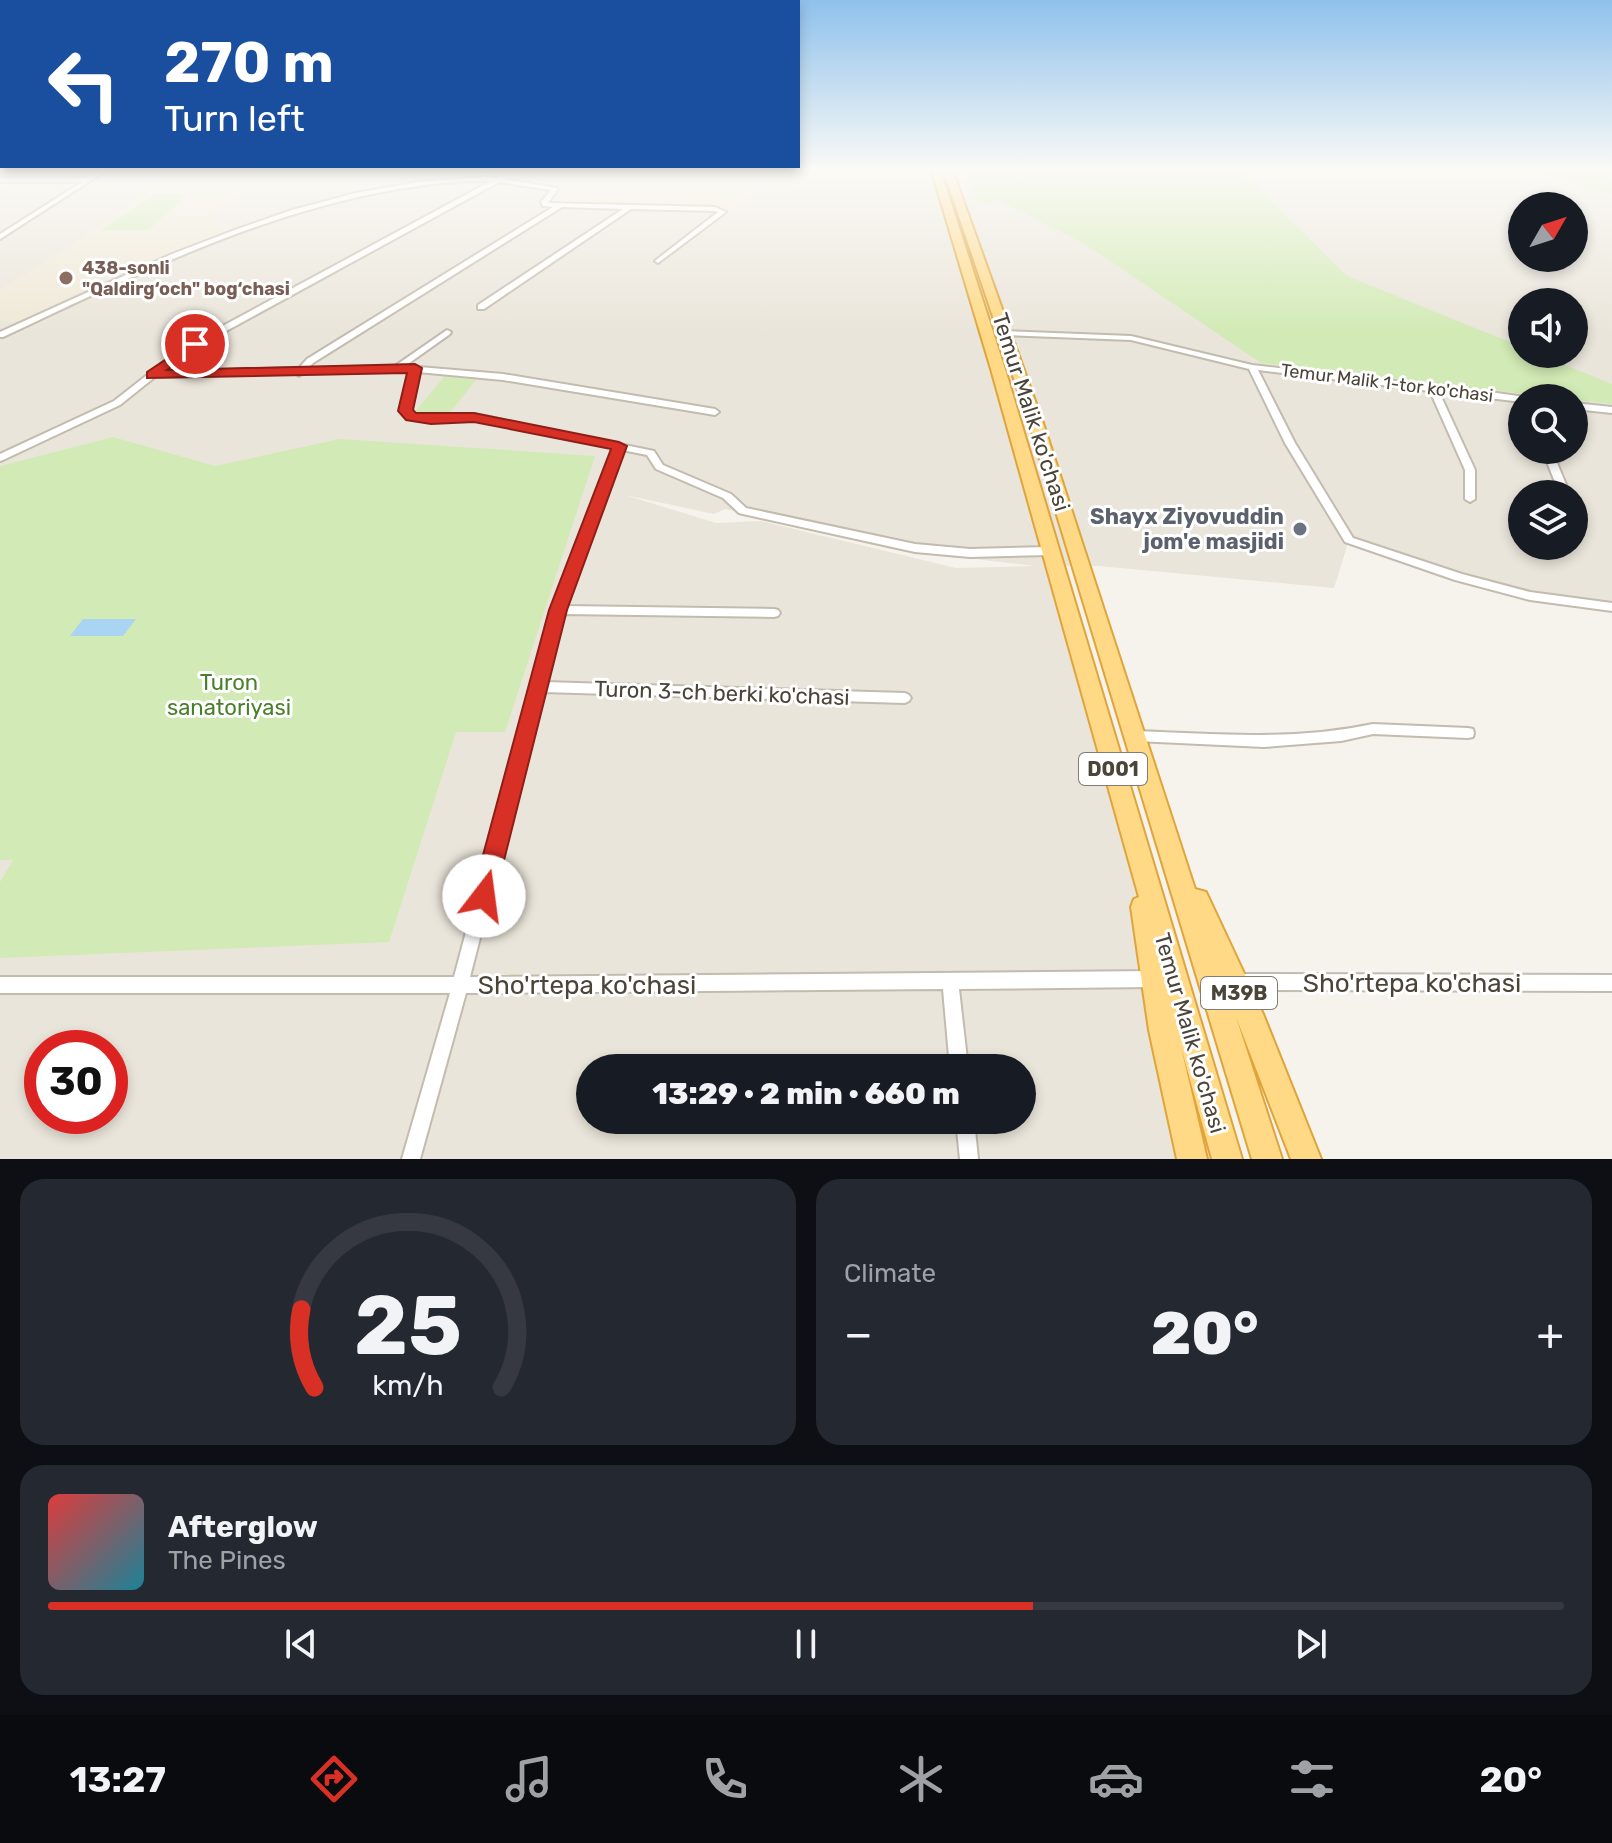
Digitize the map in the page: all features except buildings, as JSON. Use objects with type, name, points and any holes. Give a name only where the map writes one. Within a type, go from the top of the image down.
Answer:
[{"type":"highway","name":"Temur Malik ko'chasi","points":[[953,226],[998,369],[1131,829],[1165,979],[1227,1159]]},
{"type":"highway","name":"Temur Malik ko'chasi","points":[[967,226],[1006,333],[1166,831]]},
{"type":"highway","name":"M39B","points":[[1166,831],[1223,982],[1306,1159]]},
{"type":"highway","points":[[1165,979],[1192,1159]]},
{"type":"highway","name":"Temur Malik ko'chasi","points":[[1223,982],[1267,1159]]},
{"type":"street","points":[[0,335],[150,266],[255,226]]},
{"type":"street","points":[[4,455],[101,412],[183,351],[410,226]]},
{"type":"street","points":[[299,373],[310,361],[527,226]]},
{"type":"street","points":[[481,307],[602,226]]},
{"type":"street","points":[[658,261],[704,226]]},
{"type":"street","points":[[397,368],[447,332]]},
{"type":"street","name":"Temur Malik 1-tor ko'chasi","points":[[1006,333],[1131,338],[1252,367],[1508,397]]},
{"type":"street","name":"Temur Malik 1-tor ko'chasi","points":[[1252,367],[1290,443],[1349,540],[1459,577],[1530,596],[1612,607]]},
{"type":"street","points":[[152,375],[415,368],[503,377],[715,412]]},
{"type":"street","points":[[415,368],[406,411],[411,417],[431,420],[474,417],[651,453],[659,467],[727,496],[743,511],[915,548],[970,553],[1051,551]]},
{"type":"street","points":[[1433,387],[1470,470],[1470,499]]},
{"type":"street","points":[[1588,408],[1611,411]]},
{"type":"street","points":[[411,1159],[558,610],[619,446]]},
{"type":"street","points":[[558,610],[774,613]]},
{"type":"street","name":"Turon 3-ch berki ko'chasi","points":[[539,687],[905,698]]},
{"type":"street","points":[[1136,736],[1264,742],[1341,736],[1373,729],[1468,733]]},
{"type":"street","name":"Sho'rtepa ko'chasi","points":[[0,985],[1165,979]]},
{"type":"street","points":[[950,982],[958,1054]]},
{"type":"street","name":"Sho'rtepa ko'chasi","points":[[1223,982],[1612,983]]},
{"type":"street","points":[[966,1134],[969,1159]]},
{"type":"shaded area","points":[[0,226],[1508,226],[1508,272],[1588,272],[1588,226],[1612,226],[1612,607],[1530,596],[1349,540],[1334,588],[1099,566],[1055,566],[1227,1159],[0,1159]],"holes":[[[625,495],[714,514],[725,509],[982,560],[1035,566],[956,568],[761,521],[716,523]]]},
{"type":"shaded area","points":[[99,226],[230,226],[238,229],[146,264],[119,254],[142,267],[69,297],[21,322],[0,321],[0,290]]},
{"type":"green space","points":[[108,226],[152,226],[147,230],[102,230]]},
{"type":"green space","points":[[1050,226],[1297,226],[1347,276],[1508,341],[1508,368],[1573,368],[1612,384],[1612,404],[1588,401],[1588,384],[1508,384],[1508,392],[1261,363],[1082,242]]},
{"type":"green space","points":[[444,377],[476,380],[448,415],[415,412]]},
{"type":"green space","name":"Turon sanatoriyasi","points":[[113,437],[215,466],[340,439],[595,456],[505,732],[456,732],[389,942],[0,958],[0,882],[13,860],[0,860],[0,466]]},
{"type":"water","points":[[83,619],[136,619],[123,636],[70,636]]},
{"type":"place","name":"438-sonli \"Qaldirg‘och\" bog‘chasi","points":[[66,278]]},
{"type":"place","name":"Shayx Ziyovuddin jom'e masjidi","points":[[1300,529]]},
{"type":"route","points":[[195,344],[152,375],[415,368],[406,411],[411,417],[431,420],[474,417],[619,446],[558,610],[484,896]]}]
